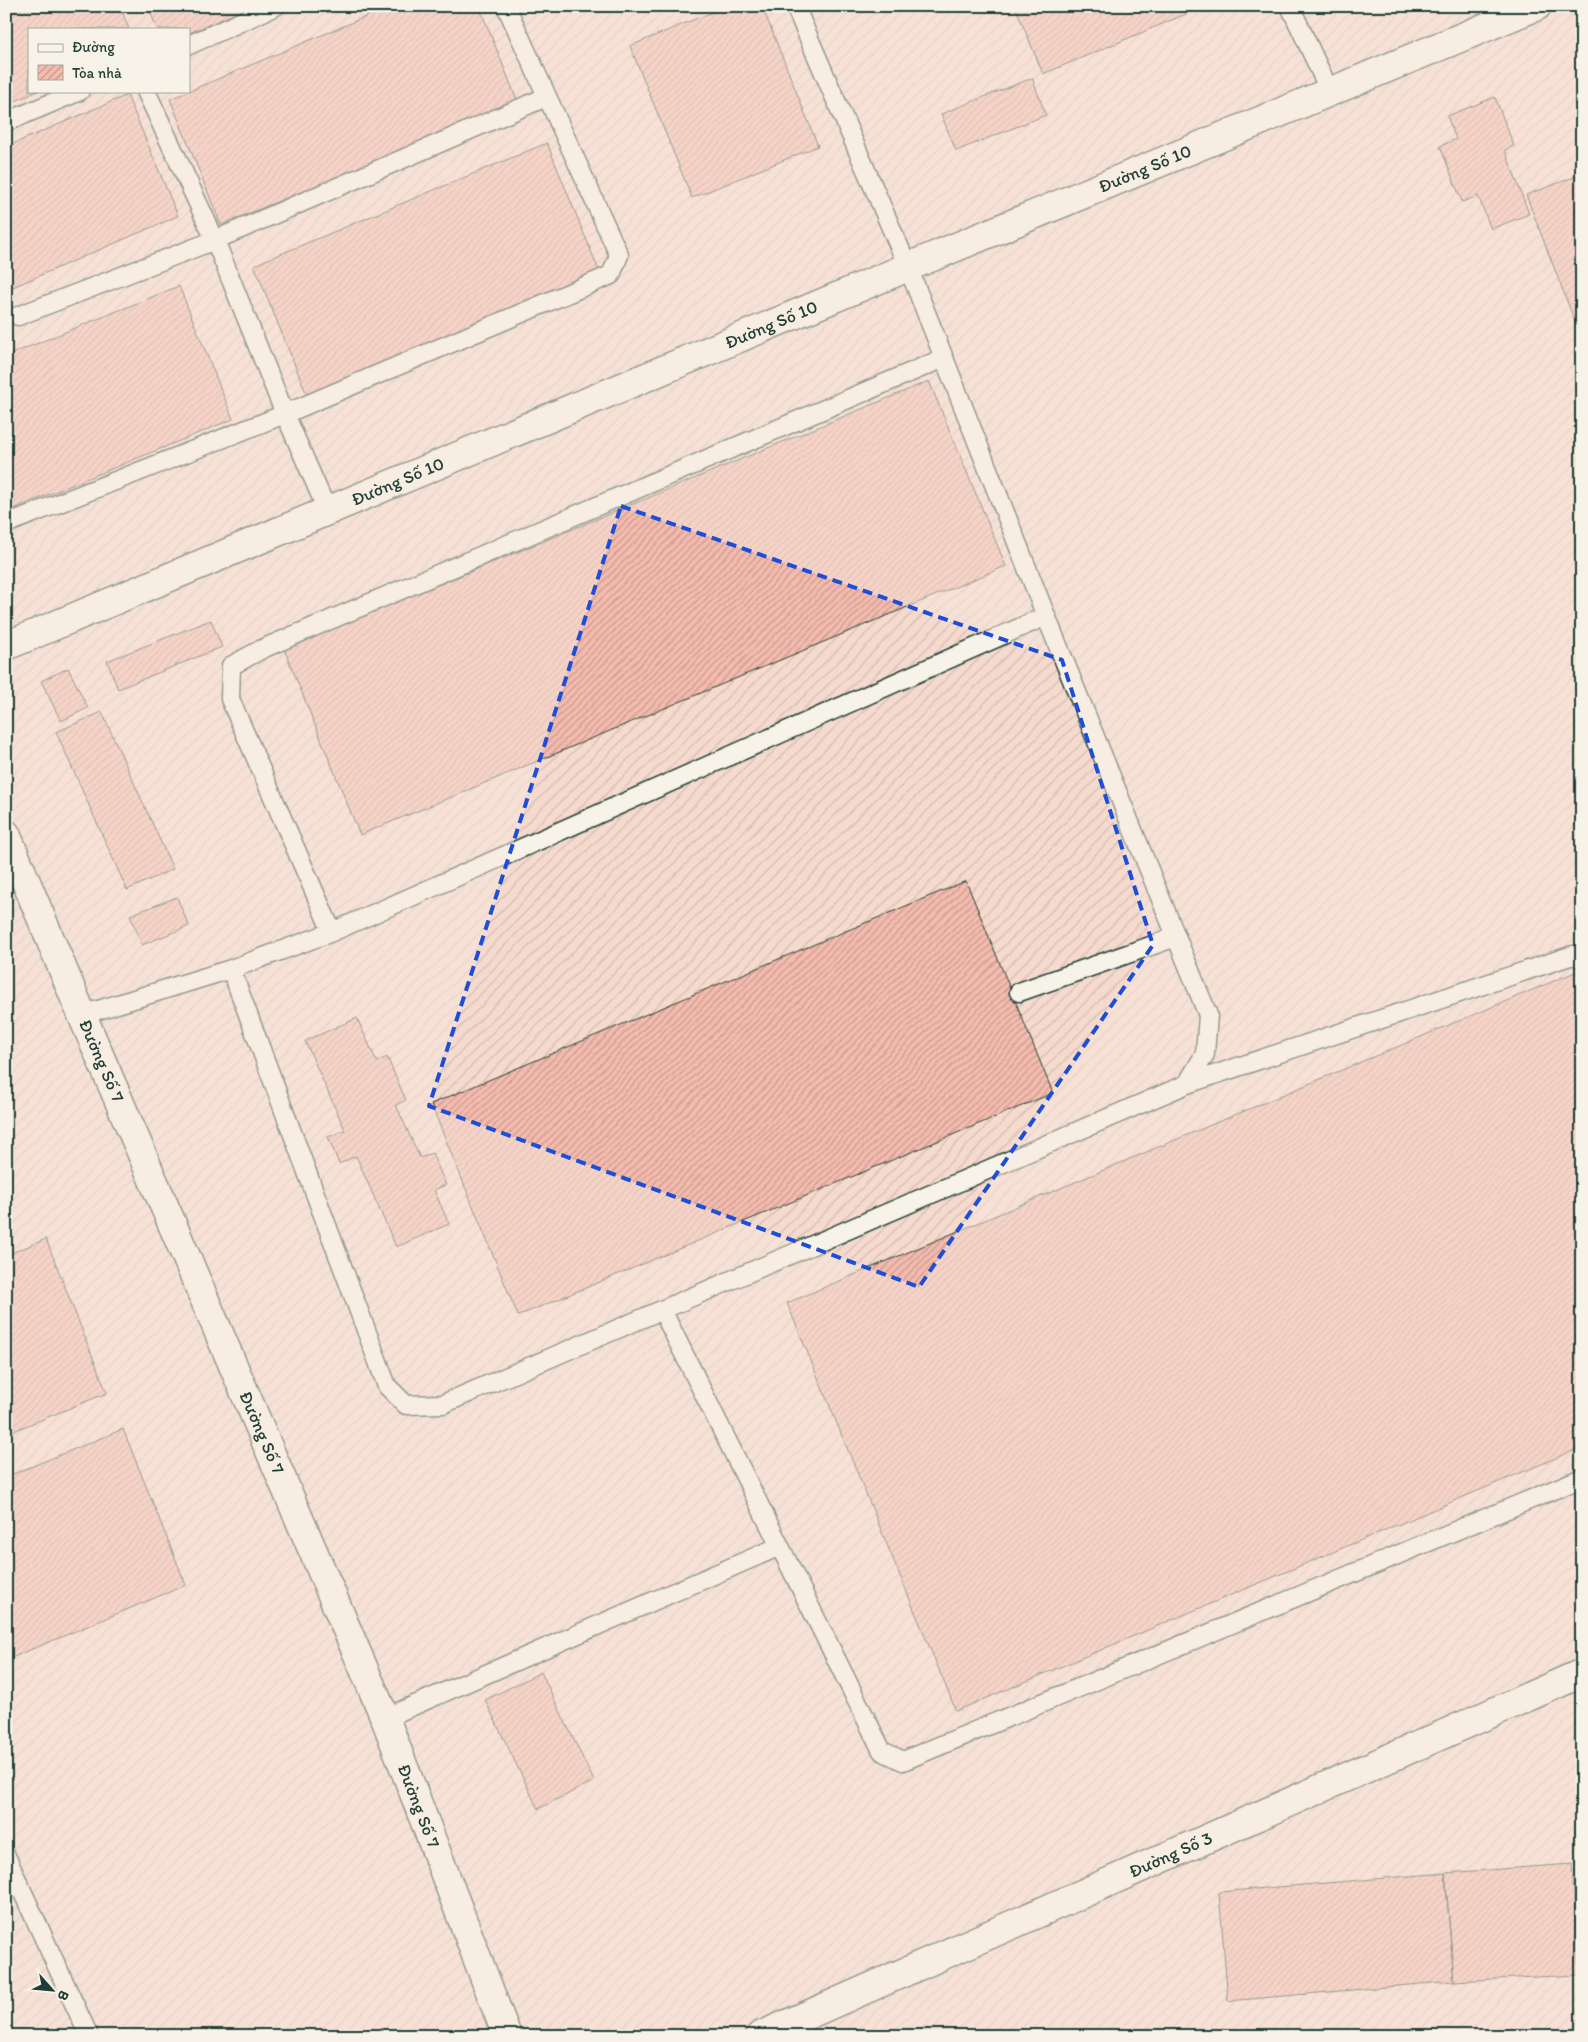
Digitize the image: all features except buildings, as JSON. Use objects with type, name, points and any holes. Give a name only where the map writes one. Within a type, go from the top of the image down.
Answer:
[{"type":"street","name":"Đường Số 10","points":[[6,646],[908,267],[1537,6]]},
{"type":"street","name":"Đường Số 7","points":[[6,834],[385,1718],[508,2036]]},
{"type":"street","name":"Đường Số 3","points":[[760,2036],[1582,1673]]},
{"type":"lane","points":[[190,45],[276,6]]},
{"type":"lane","points":[[6,524],[285,414],[611,275],[618,255],[506,6]]},
{"type":"lane","points":[[795,6],[908,267],[1046,616],[1208,1015],[1205,1054],[1187,1084]]},
{"type":"lane","points":[[1290,6],[1330,92]]},
{"type":"lane","points":[[6,122],[78,92]]},
{"type":"lane","points":[[146,92],[215,240],[285,414],[327,510]]},
{"type":"lane","points":[[18,316],[215,240],[546,97]]},
{"type":"lane","points":[[332,932],[230,699],[231,666],[262,649],[944,358]]},
{"type":"lane","points":[[82,1015],[231,969],[332,932],[1046,616]]},
{"type":"lane","points":[[1019,992],[1176,937]]},
{"type":"lane","points":[[231,969],[386,1386],[406,1405],[443,1404],[1187,1084],[1573,955],[1582,959]]},
{"type":"lane","points":[[662,1310],[882,1752],[903,1761],[1582,1478]]},
{"type":"lane","points":[[385,1718],[780,1546]]},
{"type":"lane","points":[[6,1856],[12,1890],[82,2031]]},
{"type":"highlighted area","points":[[621,506],[1062,660],[1153,945],[919,1287],[429,1106]]},
{"type":"shaded area","points":[[6,6],[1582,6],[1582,2036],[6,2036]]}]
